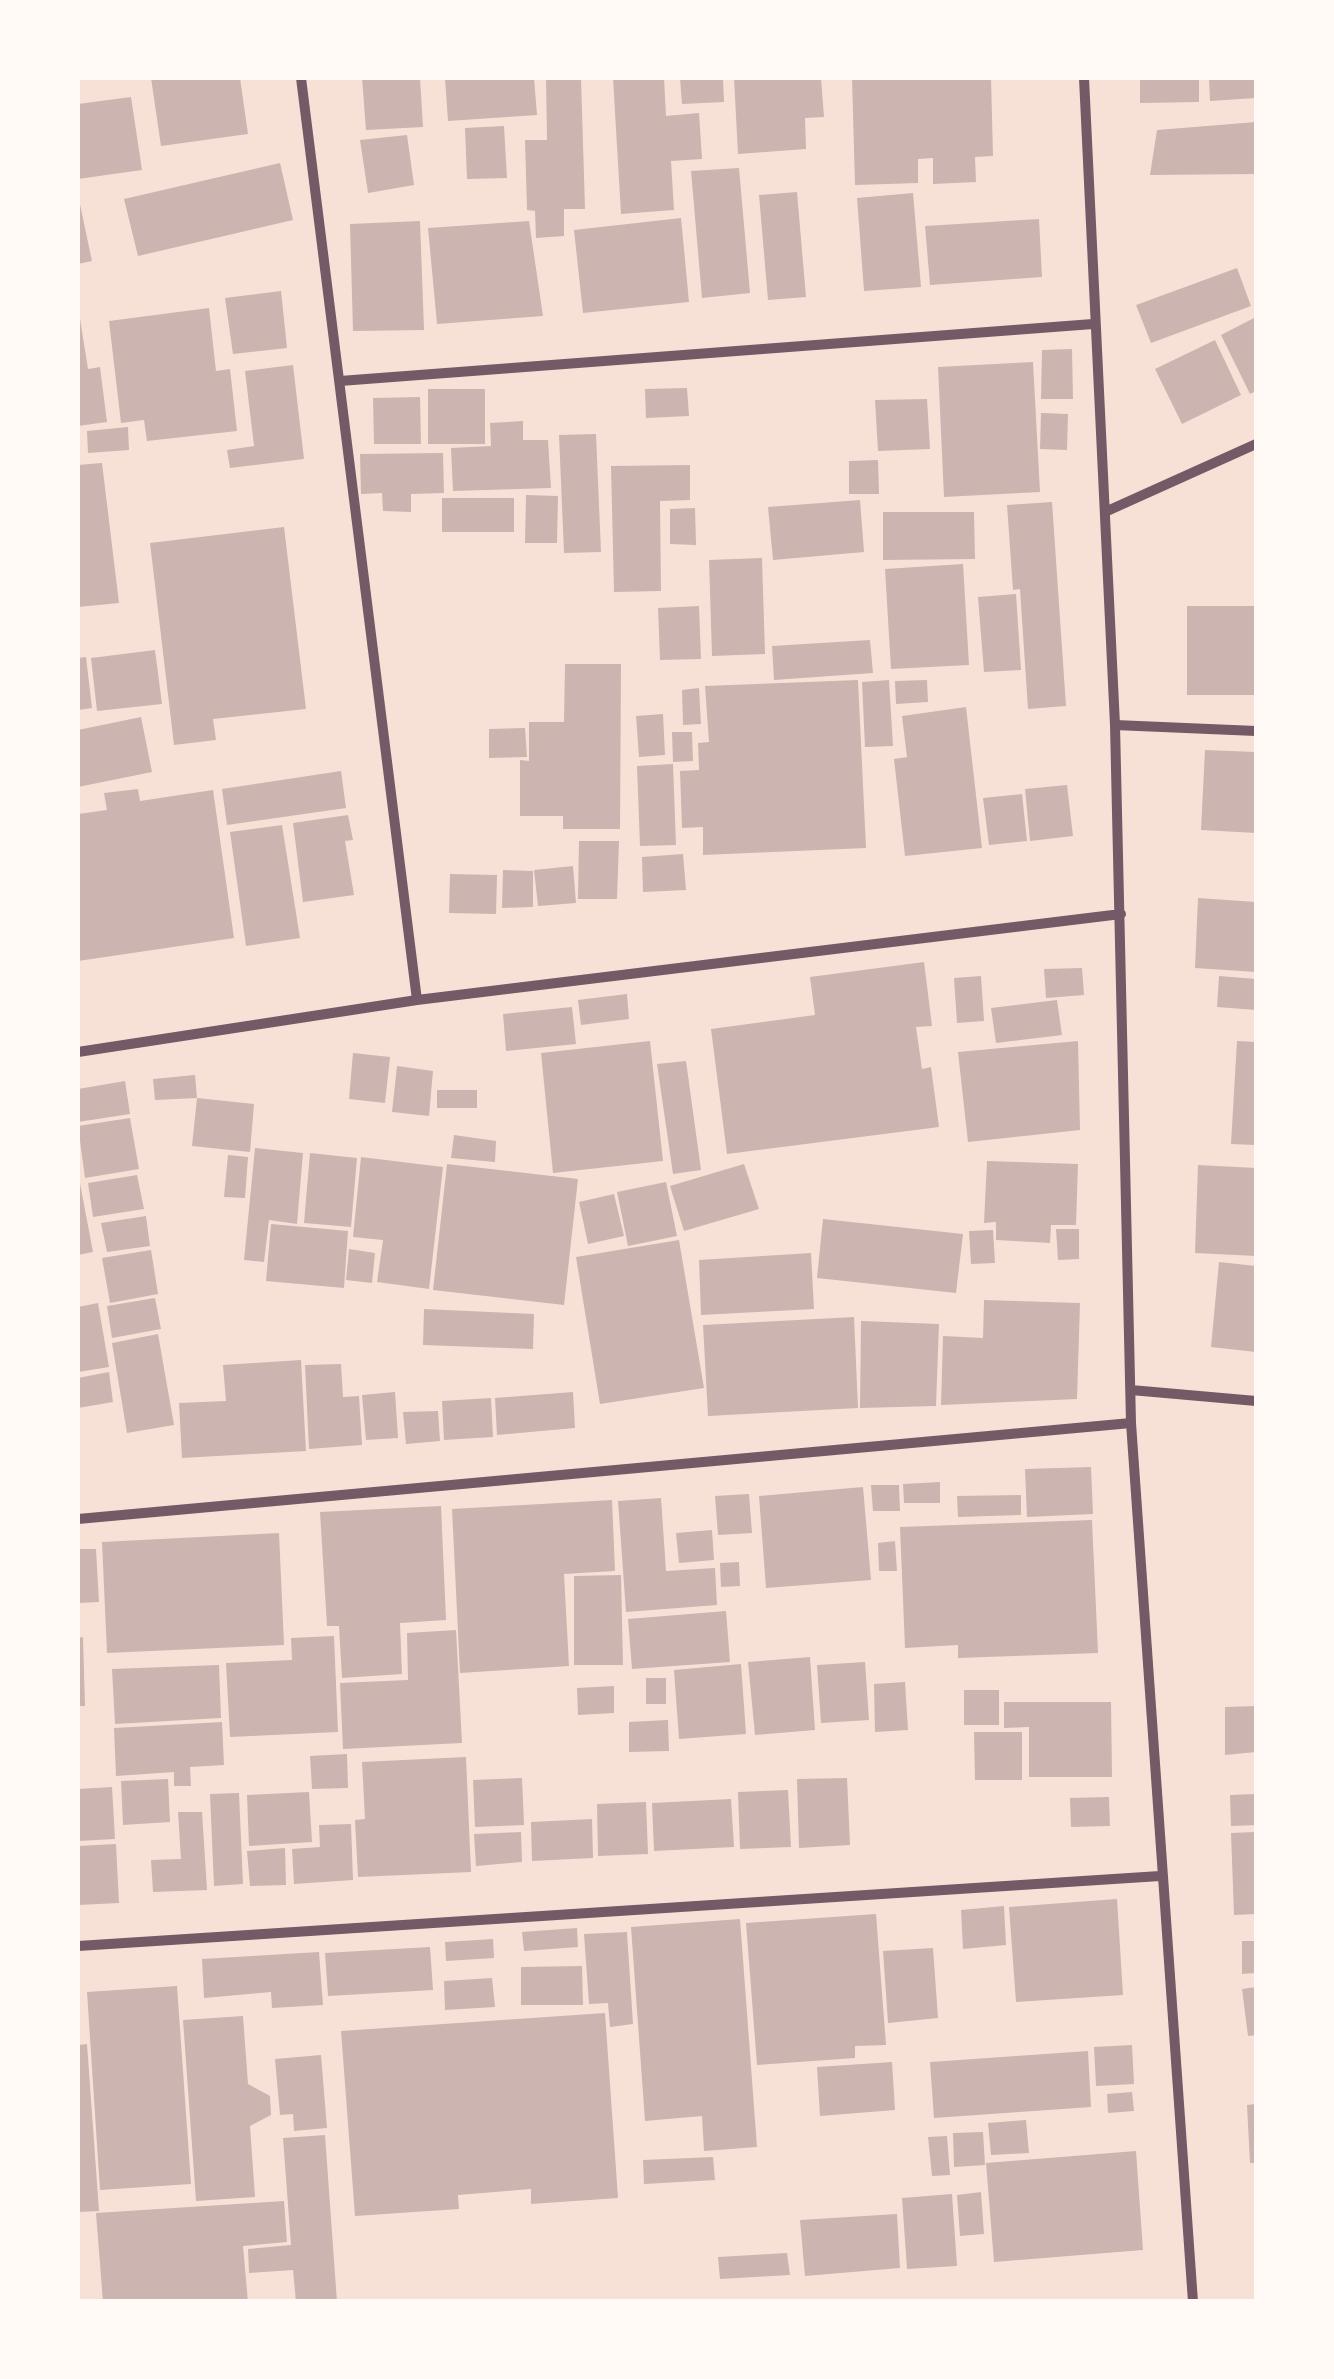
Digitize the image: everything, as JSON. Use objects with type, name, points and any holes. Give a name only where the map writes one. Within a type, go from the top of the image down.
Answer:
[{"type":"street","points":[[302,78],[417,1000]]},
{"type":"street","points":[[1084,78],[1115,725],[1132,1423],[1160,1876],[1193,2302]]},
{"type":"street","points":[[340,381],[1093,324]]},
{"type":"street","points":[[1105,512],[1256,444]]},
{"type":"street","points":[[1115,725],[1256,731]]},
{"type":"street","points":[[78,1052],[417,1000],[1121,914]]},
{"type":"street","points":[[1131,1390],[1256,1400]]},
{"type":"street","points":[[78,1519],[1132,1423]]},
{"type":"street","points":[[78,1946],[1160,1876]]},
{"type":"building","points":[[151,78],[240,78],[248,134],[161,146]]},
{"type":"building","points":[[362,78],[420,78],[423,127],[366,130]]},
{"type":"building","points":[[445,78],[534,78],[537,115],[448,121]]},
{"type":"building","points":[[546,78],[581,78],[585,209],[564,209],[564,236],[536,238],[535,211],[527,210],[525,140],[547,140]]},
{"type":"building","points":[[613,78],[664,78],[666,116],[699,113],[702,159],[671,161],[674,210],[621,214]]},
{"type":"building","points":[[680,78],[723,78],[724,102],[682,104]]},
{"type":"building","points":[[734,78],[821,78],[824,117],[805,118],[806,149],[738,154]]},
{"type":"building","points":[[852,78],[991,78],[993,156],[975,157],[976,182],[933,184],[933,158],[918,159],[918,183],[855,185]]},
{"type":"building","points":[[1140,78],[1199,78],[1199,102],[1140,103]]},
{"type":"building","points":[[1209,78],[1256,78],[1256,98],[1210,101]]},
{"type":"building","points":[[131,97],[142,170],[78,179],[78,104]]},
{"type":"building","points":[[1256,122],[1256,174],[1150,175],[1157,130]]},
{"type":"building","points":[[504,126],[507,178],[467,179],[465,128]]},
{"type":"building","points":[[407,135],[414,185],[368,193],[360,140]]},
{"type":"building","points":[[280,163],[293,220],[138,256],[124,199]]},
{"type":"building","points":[[739,168],[750,293],[702,298],[691,171]]},
{"type":"building","points":[[797,192],[806,297],[768,300],[759,195]]},
{"type":"building","points":[[913,193],[921,287],[864,291],[857,198]]},
{"type":"building","points":[[78,195],[92,261],[78,264]]},
{"type":"building","points":[[681,218],[689,302],[583,313],[574,230]]},
{"type":"building","points":[[1039,219],[1042,277],[930,285],[925,226]]},
{"type":"building","points":[[420,221],[424,330],[353,331],[350,224]]},
{"type":"building","points":[[529,221],[543,316],[437,324],[428,228]]},
{"type":"building","points":[[1237,268],[1251,306],[1151,343],[1136,305]]},
{"type":"building","points":[[281,291],[287,348],[233,354],[225,298]]},
{"type":"building","points":[[78,306],[88,369],[100,367],[107,422],[78,426]]},
{"type":"building","points":[[209,308],[216,371],[230,369],[237,431],[147,441],[144,420],[121,423],[109,321]]},
{"type":"building","points":[[1256,317],[1256,391],[1250,394],[1221,335]]},
{"type":"building","points":[[1215,340],[1241,395],[1182,424],[1155,369]]},
{"type":"building","points":[[1072,349],[1073,399],[1041,399],[1042,350]]},
{"type":"building","points":[[1033,362],[1040,492],[944,497],[938,367]]},
{"type":"building","points":[[293,365],[304,459],[230,468],[227,450],[254,446],[245,371]]},
{"type":"building","points":[[687,388],[689,416],[646,418],[645,389]]},
{"type":"building","points":[[428,389],[485,389],[485,444],[428,444]]},
{"type":"building","points":[[420,397],[421,444],[374,444],[373,398]]},
{"type":"building","points":[[927,399],[930,449],[878,451],[875,400]]},
{"type":"building","points":[[1041,413],[1068,414],[1067,450],[1040,449]]},
{"type":"building","points":[[523,421],[523,440],[548,440],[551,488],[453,491],[451,448],[491,446],[490,423]]},
{"type":"building","points":[[128,427],[129,450],[88,453],[87,431]]},
{"type":"building","points":[[596,434],[601,552],[564,553],[559,435]]},
{"type":"building","points":[[443,453],[444,493],[411,494],[411,512],[383,511],[382,493],[361,494],[360,454]]},
{"type":"building","points":[[878,460],[879,494],[849,494],[849,461]]},
{"type":"building","points":[[102,463],[119,603],[78,607],[78,465]]},
{"type":"building","points":[[690,465],[690,500],[660,501],[661,591],[614,592],[611,466]]},
{"type":"building","points":[[526,495],[558,496],[557,543],[525,543]]},
{"type":"building","points":[[442,498],[514,498],[514,532],[442,532]]},
{"type":"building","points":[[860,500],[864,552],[773,560],[768,507]]},
{"type":"building","points":[[1052,502],[1066,706],[1028,709],[1020,589],[1013,590],[1007,505]]},
{"type":"building","points":[[695,508],[696,545],[670,544],[670,509]]},
{"type":"building","points":[[883,512],[974,512],[975,559],[883,560]]},
{"type":"building","points":[[284,527],[306,709],[213,719],[216,740],[174,745],[150,543]]},
{"type":"building","points":[[762,558],[765,654],[712,656],[709,560]]},
{"type":"building","points":[[963,564],[969,665],[891,669],[885,569]]},
{"type":"building","points":[[1016,594],[1021,670],[984,672],[978,597]]},
{"type":"building","points":[[699,606],[701,659],[660,660],[658,608]]},
{"type":"building","points":[[1187,606],[1256,606],[1256,695],[1187,695]]},
{"type":"building","points":[[870,640],[873,673],[774,680],[772,646]]},
{"type":"building","points":[[155,650],[162,704],[97,711],[91,658]]},
{"type":"building","points":[[86,657],[92,708],[78,710],[78,658]]},
{"type":"building","points":[[565,664],[621,664],[620,829],[563,829],[563,816],[520,816],[520,760],[529,761],[529,722],[564,722]]},
{"type":"building","points":[[858,680],[866,848],[703,855],[703,827],[682,828],[680,771],[699,770],[698,743],[709,742],[705,686]]},
{"type":"building","points":[[889,680],[893,746],[865,747],[862,682]]},
{"type":"building","points":[[927,680],[928,702],[896,704],[895,681]]},
{"type":"building","points":[[699,688],[701,724],[683,725],[682,690]]},
{"type":"building","points":[[966,707],[982,848],[905,856],[894,759],[907,757],[902,716]]},
{"type":"building","points":[[663,714],[665,755],[639,757],[636,716]]},
{"type":"building","points":[[141,717],[152,772],[78,787],[78,730]]},
{"type":"building","points":[[525,728],[527,757],[489,758],[489,729]]},
{"type":"building","points":[[672,732],[692,732],[693,761],[673,762]]},
{"type":"building","points":[[1205,750],[1256,752],[1256,833],[1201,830]]},
{"type":"building","points":[[673,764],[676,845],[640,846],[637,766]]},
{"type":"building","points":[[341,771],[346,808],[227,825],[222,789]]},
{"type":"building","points":[[1067,785],[1073,836],[1030,841],[1025,789]]},
{"type":"building","points":[[138,789],[140,801],[213,790],[234,938],[78,961],[78,814],[107,810],[104,793]]},
{"type":"building","points":[[1022,794],[1027,841],[989,845],[983,798]]},
{"type":"building","points":[[348,815],[353,840],[345,841],[354,895],[303,902],[293,823]]},
{"type":"building","points":[[282,825],[300,938],[246,946],[230,832]]},
{"type":"building","points":[[579,841],[619,841],[617,899],[578,899]]},
{"type":"building","points":[[683,854],[686,890],[643,892],[642,857]]},
{"type":"building","points":[[573,866],[576,903],[538,906],[534,870]]},
{"type":"building","points":[[503,870],[533,871],[533,907],[502,908]]},
{"type":"building","points":[[450,874],[497,875],[496,914],[449,913]]},
{"type":"building","points":[[1198,898],[1256,902],[1256,972],[1195,968]]},
{"type":"building","points":[[924,962],[932,1026],[916,1027],[922,1069],[931,1067],[939,1127],[727,1154],[711,1029],[815,1015],[810,977]]},
{"type":"building","points":[[1082,968],[1084,995],[1046,998],[1044,969]]},
{"type":"building","points":[[981,976],[984,1021],[957,1023],[954,978]]},
{"type":"building","points":[[1219,976],[1256,979],[1256,1010],[1217,1007]]},
{"type":"building","points":[[627,994],[629,1019],[581,1025],[578,1000]]},
{"type":"building","points":[[1057,1000],[1062,1035],[996,1043],[991,1008]]},
{"type":"building","points":[[572,1007],[576,1044],[506,1051],[503,1014]]},
{"type":"building","points":[[650,1041],[663,1161],[553,1173],[541,1053]]},
{"type":"building","points":[[1078,1041],[1080,1130],[968,1142],[958,1052]]},
{"type":"building","points":[[1237,1041],[1256,1042],[1256,1145],[1231,1144]]},
{"type":"building","points":[[353,1053],[390,1057],[385,1103],[349,1099]]},
{"type":"building","points":[[686,1061],[701,1170],[673,1174],[657,1064]]},
{"type":"building","points":[[397,1066],[433,1071],[429,1116],[392,1112]]},
{"type":"building","points":[[195,1075],[197,1098],[155,1100],[153,1079]]},
{"type":"building","points":[[125,1081],[130,1114],[78,1122],[78,1089]]},
{"type":"building","points":[[437,1090],[477,1090],[477,1108],[437,1108]]},
{"type":"building","points":[[197,1098],[254,1104],[250,1152],[192,1146]]},
{"type":"building","points":[[130,1118],[139,1169],[85,1178],[78,1126]]},
{"type":"building","points":[[454,1135],[496,1141],[495,1162],[451,1158]]},
{"type":"building","points":[[255,1148],[303,1153],[297,1224],[269,1220],[264,1262],[244,1260]]},
{"type":"building","points":[[310,1153],[357,1158],[351,1227],[304,1223]]},
{"type":"building","points":[[228,1155],[248,1157],[245,1198],[224,1197]]},
{"type":"building","points":[[361,1157],[443,1167],[429,1289],[377,1282],[383,1240],[353,1237]]},
{"type":"building","points":[[987,1161],[1078,1164],[1076,1225],[1051,1225],[1050,1243],[996,1240],[996,1222],[984,1223]]},
{"type":"building","points":[[447,1164],[578,1179],[564,1305],[433,1290]]},
{"type":"building","points":[[744,1164],[759,1209],[684,1231],[670,1186]]},
{"type":"building","points":[[1198,1165],[1256,1168],[1256,1256],[1195,1253]]},
{"type":"building","points":[[78,1173],[93,1252],[78,1255]]},
{"type":"building","points":[[137,1175],[144,1209],[93,1217],[88,1183]]},
{"type":"building","points":[[666,1182],[677,1236],[628,1246],[617,1192]]},
{"type":"building","points":[[614,1194],[624,1236],[588,1244],[579,1202]]},
{"type":"building","points":[[146,1216],[150,1246],[107,1252],[101,1223]]},
{"type":"building","points":[[823,1219],[963,1234],[956,1293],[817,1278]]},
{"type":"building","points":[[271,1224],[348,1231],[344,1288],[266,1281]]},
{"type":"building","points":[[1056,1229],[1079,1229],[1079,1259],[1058,1260]]},
{"type":"building","points":[[993,1230],[995,1263],[971,1264],[969,1231]]},
{"type":"building","points":[[679,1240],[704,1388],[600,1404],[576,1257]]},
{"type":"building","points":[[349,1249],[375,1253],[372,1283],[346,1280]]},
{"type":"building","points":[[151,1250],[158,1294],[110,1303],[102,1258]]},
{"type":"building","points":[[811,1253],[814,1309],[701,1315],[699,1260]]},
{"type":"building","points":[[1219,1262],[1256,1266],[1256,1352],[1211,1347]]},
{"type":"building","points":[[155,1298],[161,1329],[112,1338],[107,1306]]},
{"type":"building","points":[[984,1300],[1080,1303],[1077,1399],[941,1405],[943,1336],[983,1338]]},
{"type":"building","points":[[98,1303],[109,1367],[78,1372],[78,1307]]},
{"type":"building","points":[[424,1309],[534,1314],[533,1349],[423,1345]]},
{"type":"building","points":[[854,1317],[858,1408],[708,1416],[703,1325]]},
{"type":"building","points":[[861,1321],[939,1324],[936,1406],[860,1408]]},
{"type":"building","points":[[158,1334],[174,1425],[127,1433],[112,1343]]},
{"type":"building","points":[[301,1360],[306,1451],[182,1458],[179,1403],[226,1401],[223,1365]]},
{"type":"building","points":[[341,1364],[343,1397],[359,1396],[362,1445],[309,1449],[305,1365]]},
{"type":"building","points":[[109,1372],[113,1402],[78,1408],[78,1378]]},
{"type":"building","points":[[395,1392],[398,1438],[366,1440],[362,1395]]},
{"type":"building","points":[[573,1392],[575,1428],[497,1435],[495,1398]]},
{"type":"building","points":[[491,1398],[493,1437],[444,1440],[442,1401]]},
{"type":"building","points":[[438,1411],[440,1441],[406,1444],[403,1412]]},
{"type":"building","points":[[1091,1467],[1093,1514],[1027,1517],[1025,1469]]},
{"type":"building","points":[[940,1482],[940,1503],[904,1503],[903,1484]]},
{"type":"building","points":[[871,1485],[899,1485],[900,1511],[873,1511]]},
{"type":"building","points":[[863,1487],[871,1580],[766,1588],[759,1496]]},
{"type":"building","points":[[749,1494],[752,1533],[718,1535],[715,1496]]},
{"type":"building","points":[[1021,1495],[1021,1515],[958,1517],[957,1496]]},
{"type":"building","points":[[661,1498],[666,1571],[715,1568],[717,1605],[626,1612],[618,1501]]},
{"type":"building","points":[[612,1500],[615,1571],[564,1574],[569,1666],[460,1673],[452,1509]]},
{"type":"building","points":[[441,1506],[446,1620],[400,1623],[402,1674],[342,1678],[339,1626],[327,1626],[320,1512]]},
{"type":"building","points":[[1092,1520],[1098,1653],[958,1658],[958,1645],[905,1648],[900,1527]]},
{"type":"building","points":[[712,1530],[714,1560],[679,1563],[676,1533]]},
{"type":"building","points":[[279,1533],[284,1645],[107,1653],[102,1542]]},
{"type":"building","points":[[895,1541],[897,1571],[879,1571],[878,1543]]},
{"type":"building","points":[[78,1549],[96,1549],[99,1602],[78,1603]]},
{"type":"building","points":[[739,1562],[740,1586],[721,1587],[720,1563]]},
{"type":"building","points":[[621,1575],[623,1665],[574,1665],[574,1576]]},
{"type":"building","points":[[726,1611],[730,1662],[632,1669],[628,1619]]},
{"type":"building","points":[[456,1630],[462,1743],[343,1749],[340,1683],[408,1680],[407,1633]]},
{"type":"building","points":[[334,1636],[338,1732],[230,1737],[226,1663],[292,1660],[291,1638]]},
{"type":"building","points":[[83,1637],[85,1706],[78,1706],[78,1638]]},
{"type":"building","points":[[810,1657],[815,1730],[755,1735],[748,1662]]},
{"type":"building","points":[[865,1662],[869,1720],[821,1723],[817,1665]]},
{"type":"building","points":[[741,1664],[746,1734],[679,1739],[674,1670]]},
{"type":"building","points":[[219,1665],[221,1718],[115,1724],[112,1669]]},
{"type":"building","points":[[646,1678],[666,1678],[666,1704],[646,1704]]},
{"type":"building","points":[[905,1682],[908,1730],[875,1732],[874,1684]]},
{"type":"building","points":[[614,1686],[614,1713],[578,1715],[577,1688]]},
{"type":"building","points":[[964,1690],[999,1690],[999,1725],[964,1725]]},
{"type":"building","points":[[1004,1702],[1111,1702],[1112,1777],[1029,1777],[1029,1727],[1004,1728]]},
{"type":"building","points":[[1256,1706],[1256,1752],[1225,1755],[1225,1707]]},
{"type":"building","points":[[668,1720],[669,1751],[629,1752],[629,1722]]},
{"type":"building","points":[[222,1722],[224,1765],[190,1767],[191,1786],[174,1786],[174,1772],[116,1776],[114,1728]]},
{"type":"building","points":[[974,1732],[1022,1732],[1022,1780],[975,1780]]},
{"type":"building","points":[[347,1754],[348,1788],[312,1789],[310,1756]]},
{"type":"building","points":[[466,1757],[471,1872],[358,1877],[355,1820],[365,1819],[362,1762]]},
{"type":"building","points":[[522,1778],[524,1825],[475,1827],[473,1780]]},
{"type":"building","points":[[847,1778],[850,1845],[799,1848],[797,1779]]},
{"type":"building","points":[[168,1779],[170,1822],[123,1825],[121,1781]]},
{"type":"building","points":[[112,1787],[115,1839],[78,1841],[78,1789]]},
{"type":"building","points":[[788,1790],[791,1847],[740,1849],[738,1792]]},
{"type":"building","points":[[309,1792],[312,1842],[249,1846],[247,1795]]},
{"type":"building","points":[[239,1793],[243,1884],[214,1886],[210,1794]]},
{"type":"building","points":[[1256,1794],[1256,1825],[1231,1826],[1230,1795]]},
{"type":"building","points":[[1109,1797],[1110,1826],[1071,1827],[1070,1798]]},
{"type":"building","points":[[731,1799],[734,1847],[654,1851],[652,1803]]},
{"type":"building","points":[[646,1802],[648,1854],[598,1856],[597,1804]]},
{"type":"building","points":[[178,1812],[202,1812],[207,1890],[153,1892],[151,1860],[181,1859]]},
{"type":"building","points":[[592,1819],[593,1858],[532,1861],[531,1822]]},
{"type":"building","points":[[351,1824],[353,1880],[294,1884],[292,1849],[320,1847],[319,1825]]},
{"type":"building","points":[[521,1832],[522,1862],[476,1866],[474,1834]]},
{"type":"building","points":[[1256,1832],[1256,1914],[1234,1915],[1231,1833]]},
{"type":"building","points":[[116,1844],[119,1903],[78,1905],[78,1846]]},
{"type":"building","points":[[285,1848],[286,1885],[250,1886],[247,1851]]},
{"type":"building","points":[[1117,1899],[1123,1995],[1016,2002],[1009,1907]]},
{"type":"building","points":[[1004,1906],[1006,1945],[963,1949],[961,1910]]},
{"type":"building","points":[[876,1914],[886,2045],[855,2046],[855,2058],[757,2065],[746,1923]]},
{"type":"building","points":[[740,1919],[757,2147],[704,2151],[702,2116],[645,2121],[631,1927]]},
{"type":"building","points":[[577,1928],[578,1947],[524,1951],[522,1932]]},
{"type":"building","points":[[627,1932],[633,2024],[610,2027],[608,2003],[589,2004],[584,1934]]},
{"type":"building","points":[[493,1939],[494,1958],[446,1961],[445,1942]]},
{"type":"building","points":[[1242,1941],[1256,1941],[1256,1973],[1242,1974]]},
{"type":"building","points":[[430,1947],[433,1990],[328,1996],[325,1953]]},
{"type":"building","points":[[933,1948],[938,2018],[888,2023],[883,1951]]},
{"type":"building","points":[[319,1952],[323,2005],[272,2008],[271,1992],[204,1998],[202,1959]]},
{"type":"building","points":[[582,1966],[583,2005],[521,2005],[521,1967]]},
{"type":"building","points":[[492,1978],[495,2007],[445,2010],[444,1981]]},
{"type":"building","points":[[177,1986],[191,2184],[100,2190],[87,1992]]},
{"type":"building","points":[[1256,1987],[1256,2035],[1248,2036],[1242,1989]]},
{"type":"building","points":[[605,2013],[618,2198],[531,2204],[531,2189],[458,2195],[459,2209],[355,2216],[341,2031]]},
{"type":"building","points":[[243,2016],[248,2084],[270,2096],[271,2115],[250,2126],[255,2197],[196,2201],[183,2020]]},
{"type":"building","points":[[87,2044],[99,2211],[78,2212],[78,2045]]},
{"type":"building","points":[[1132,2045],[1134,2084],[1096,2086],[1094,2047]]},
{"type":"building","points":[[1088,2051],[1091,2107],[934,2118],[930,2062]]},
{"type":"building","points":[[321,2055],[327,2128],[294,2131],[293,2114],[280,2115],[275,2059]]},
{"type":"building","points":[[892,2062],[895,2110],[820,2116],[817,2067]]},
{"type":"building","points":[[1132,2092],[1134,2111],[1108,2113],[1107,2094]]},
{"type":"building","points":[[1256,2104],[1256,2163],[1250,2163],[1247,2105]]},
{"type":"building","points":[[1026,2120],[1029,2153],[991,2155],[988,2123]]},
{"type":"building","points":[[983,2132],[985,2165],[954,2167],[953,2133]]},
{"type":"building","points":[[325,2135],[337,2302],[296,2302],[293,2270],[249,2273],[248,2249],[291,2245],[283,2138]]},
{"type":"building","points":[[947,2136],[950,2175],[932,2176],[928,2137]]},
{"type":"building","points":[[1136,2151],[1143,2250],[994,2262],[986,2163]]},
{"type":"building","points":[[713,2157],[715,2180],[644,2184],[643,2160]]},
{"type":"building","points":[[981,2192],[984,2234],[960,2236],[957,2195]]},
{"type":"building","points":[[952,2194],[957,2266],[907,2269],[902,2198]]},
{"type":"building","points":[[284,2201],[287,2242],[243,2246],[248,2302],[103,2302],[96,2213]]},
{"type":"building","points":[[897,2214],[900,2268],[805,2276],[800,2220]]},
{"type":"building","points":[[787,2253],[790,2275],[720,2279],[718,2257]]}]
